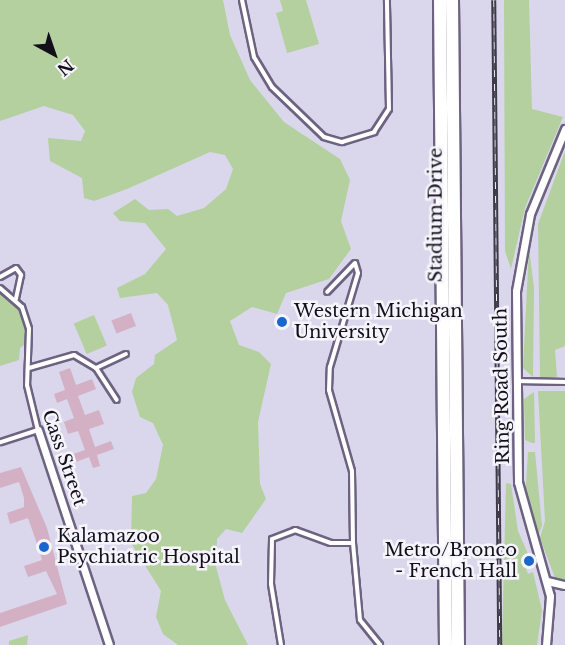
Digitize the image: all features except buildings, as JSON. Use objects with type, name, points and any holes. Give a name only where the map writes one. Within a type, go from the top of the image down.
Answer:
[{"type":"main road","name":"Stadium Drive","points":[[440,0],[446,645]]},
{"type":"main road","name":"Stadium Drive","points":[[452,0],[458,645]]},
{"type":"street","name":"Ring Road South","points":[[546,645],[551,621],[547,581],[520,504],[517,381],[522,245],[543,176],[564,132]]},
{"type":"street","name":"Cass Street","points":[[38,430],[109,645]]},
{"type":"street","points":[[547,581],[565,585]]},
{"type":"lane","points":[[242,0],[254,57],[272,87],[324,137],[342,142],[374,132],[389,109],[387,0]]},
{"type":"lane","points":[[327,292],[355,263],[358,273],[330,367],[329,390],[352,471],[353,543],[360,620],[380,645]]},
{"type":"lane","points":[[0,277],[16,268],[21,275],[16,300],[0,288]]},
{"type":"lane","name":"Cass Street","points":[[16,300],[32,339],[28,368],[38,430]]},
{"type":"lane","points":[[96,368],[126,354]]},
{"type":"lane","points":[[28,368],[74,355],[96,368],[117,400]]},
{"type":"lane","points":[[517,381],[565,382]]},
{"type":"lane","points":[[0,442],[38,430]]},
{"type":"lane","points":[[281,645],[271,574],[272,539],[295,530],[331,543],[353,543]]},
{"type":"shaded area","name":"Western Michigan University","points":[[0,0],[565,0],[565,645],[0,645]]},
{"type":"green space","points":[[0,0],[223,0],[230,35],[250,80],[284,122],[340,159],[350,180],[341,221],[351,249],[329,279],[286,293],[277,314],[252,307],[230,321],[239,345],[259,352],[271,364],[258,422],[260,484],[266,499],[242,533],[226,529],[217,539],[216,567],[225,600],[248,645],[178,645],[163,634],[156,617],[161,591],[131,543],[132,496],[146,493],[156,479],[163,445],[153,423],[140,417],[132,392],[136,378],[154,364],[155,355],[177,340],[168,305],[157,293],[120,298],[117,288],[145,274],[166,249],[145,223],[120,221],[113,213],[135,199],[149,210],[168,209],[177,216],[204,208],[226,189],[233,169],[225,155],[210,152],[127,189],[94,201],[84,198],[82,178],[50,161],[48,138],[81,141],[85,131],[73,115],[44,106],[0,121]]},
{"type":"green space","points":[[280,0],[306,0],[319,44],[287,53],[276,13],[283,11]]},
{"type":"green space","points":[[504,0],[529,0],[532,109],[563,117],[525,208],[511,269],[505,251]]},
{"type":"green space","points":[[565,151],[565,346],[555,350],[557,377],[540,377],[538,224]]},
{"type":"green space","points":[[529,248],[534,288],[533,377],[523,368]]},
{"type":"green space","points":[[0,292],[19,309],[29,341],[20,348],[19,360],[0,366]]},
{"type":"green space","points":[[94,315],[107,345],[87,354],[74,324]]},
{"type":"green space","points":[[538,391],[565,391],[565,581],[555,578],[540,538],[545,521]]},
{"type":"green space","points":[[534,392],[535,443],[532,443],[525,440],[524,399]]},
{"type":"green space","points":[[528,452],[535,452],[542,526],[536,540],[525,501]]},
{"type":"green space","points":[[506,483],[511,484],[518,531],[529,556],[526,568],[528,574],[533,572],[542,610],[537,645],[502,645]]},
{"type":"green space","points":[[28,635],[27,645],[9,645],[9,641]]},
{"type":"railway","points":[[494,0],[500,645]]},
{"type":"place","name":"Western Michigan University","points":[[282,322]]},
{"type":"place","name":"Kalamazoo Psychiatric Hospital","points":[[44,547]]},
{"type":"place","name":"Metro/Bronco - French Hall","points":[[529,561]]}]
